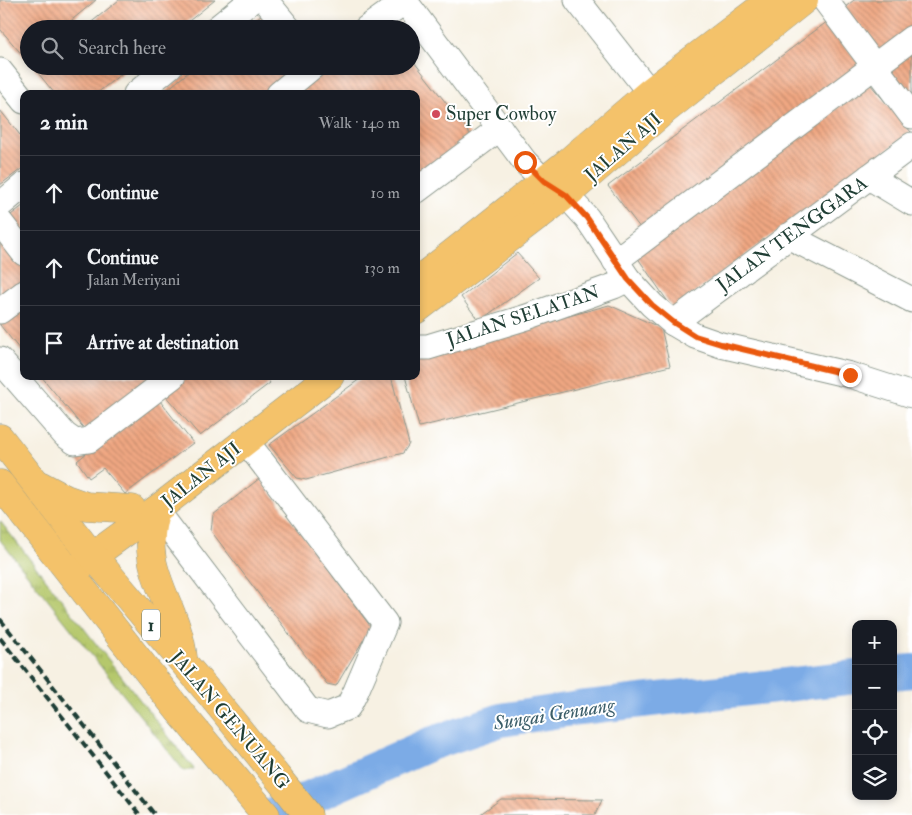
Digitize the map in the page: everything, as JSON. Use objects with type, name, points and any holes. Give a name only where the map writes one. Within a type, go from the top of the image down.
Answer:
[{"type":"main road","name":"JALAN AJI","points":[[420,306],[555,188],[657,102],[771,0]]},
{"type":"main road","name":"JALAN AJI","points":[[657,102],[804,0]]},
{"type":"main road","name":"JALAN AJI","points":[[420,279],[555,188]]},
{"type":"main road","name":"JALAN AJI","points":[[144,510],[293,380]]},
{"type":"main road","name":"JALAN AJI","points":[[66,567],[144,510],[246,441],[325,380]]},
{"type":"main road","name":"JALAN GENUANG","points":[[0,438],[88,550],[210,694],[308,815]]},
{"type":"main road","points":[[32,481],[66,499],[86,506],[144,510],[151,527],[150,547],[154,572],[182,643],[184,664]]},
{"type":"main road","name":"JALAN GENUANG","points":[[0,484],[179,711],[266,815]]},
{"type":"street","points":[[227,20],[252,0]]},
{"type":"street","points":[[265,0],[282,20]]},
{"type":"street","points":[[577,0],[657,102]]},
{"type":"street","points":[[379,20],[405,1],[419,20]]},
{"type":"street","points":[[833,3],[875,66],[912,116]]},
{"type":"street","points":[[420,21],[525,162],[587,218],[622,270],[652,305],[673,322],[695,336],[712,342],[850,375],[912,395]]},
{"type":"street","name":"JALAN SELATAN","points":[[420,347],[428,347],[527,317],[614,286],[622,270],[912,38]]},
{"type":"street","points":[[0,71],[20,96]]},
{"type":"street","points":[[141,90],[159,75]]},
{"type":"street","points":[[284,90],[302,75]]},
{"type":"street","points":[[420,188],[500,128]]},
{"type":"street","name":"JALAN TENGGARA","points":[[673,322],[912,145]]},
{"type":"street","points":[[869,177],[912,202]]},
{"type":"street","points":[[0,205],[20,188]]},
{"type":"street","points":[[0,222],[20,248]]},
{"type":"street","points":[[788,236],[912,300]]},
{"type":"street","points":[[0,311],[20,297]]},
{"type":"street","points":[[0,360],[65,436],[75,442],[89,440],[168,380]]},
{"type":"street","points":[[144,510],[308,710],[328,715],[348,707],[385,623],[246,441]]},
{"type":"green space","points":[[0,521],[194,769],[184,771],[0,540]]},
{"type":"building","points":[[0,0],[96,0],[72,20],[20,20],[20,52],[0,29]]},
{"type":"building","points":[[119,0],[215,0],[190,20],[94,20]]},
{"type":"building","points":[[854,0],[912,0],[912,36],[876,64],[839,12]]},
{"type":"building","points":[[261,15],[265,20],[255,20]]},
{"type":"building","points":[[828,21],[864,69],[644,233],[608,186]]},
{"type":"building","points":[[912,50],[912,109],[884,72]]},
{"type":"building","name":"Super Cowboy","points":[[420,70],[471,135],[420,174],[420,90],[298,90],[317,75],[420,75]]},
{"type":"building","points":[[40,75],[120,75],[101,90],[52,90]]},
{"type":"building","points":[[185,75],[287,75],[268,90],[167,90]]},
{"type":"building","points":[[870,84],[911,132],[673,309],[635,254]]},
{"type":"building","points":[[0,110],[20,135],[20,170],[0,185]]},
{"type":"building","points":[[20,208],[20,235],[7,218]]},
{"type":"building","points":[[0,236],[20,261],[20,285],[0,300]]},
{"type":"building","points":[[517,253],[539,278],[479,321],[461,297]]},
{"type":"building","points":[[20,301],[20,350],[0,325],[0,316]]},
{"type":"building","points":[[609,305],[661,328],[670,366],[419,427],[406,380],[420,380],[420,357]]},
{"type":"building","points":[[44,380],[152,380],[86,431]]},
{"type":"building","points":[[180,380],[268,380],[270,383],[200,436],[163,393]]},
{"type":"building","points":[[358,380],[392,380],[409,444],[403,453],[306,480],[297,478],[269,445]]},
{"type":"building","points":[[156,396],[193,443],[125,494],[103,468],[89,478],[77,461]]},
{"type":"building","points":[[260,478],[371,627],[336,686],[327,684],[211,531],[213,515]]},
{"type":"building","points":[[501,799],[602,800],[595,815],[479,815]]},
{"type":"waterway","name":"Sungai Genuang","points":[[897,673],[912,671]]},
{"type":"waterway","name":"Sungai Genuang","points":[[270,815],[430,744],[501,720],[579,708],[852,677]]},
{"type":"railway","points":[[0,619],[155,815]]},
{"type":"railway","points":[[0,638],[140,815]]},
{"type":"place","name":"Super Cowboy","points":[[436,114]]},
{"type":"route","points":[[525,162],[544,181],[566,195],[587,218],[628,279],[652,305],[673,322],[695,336],[721,344],[850,375]]}]
